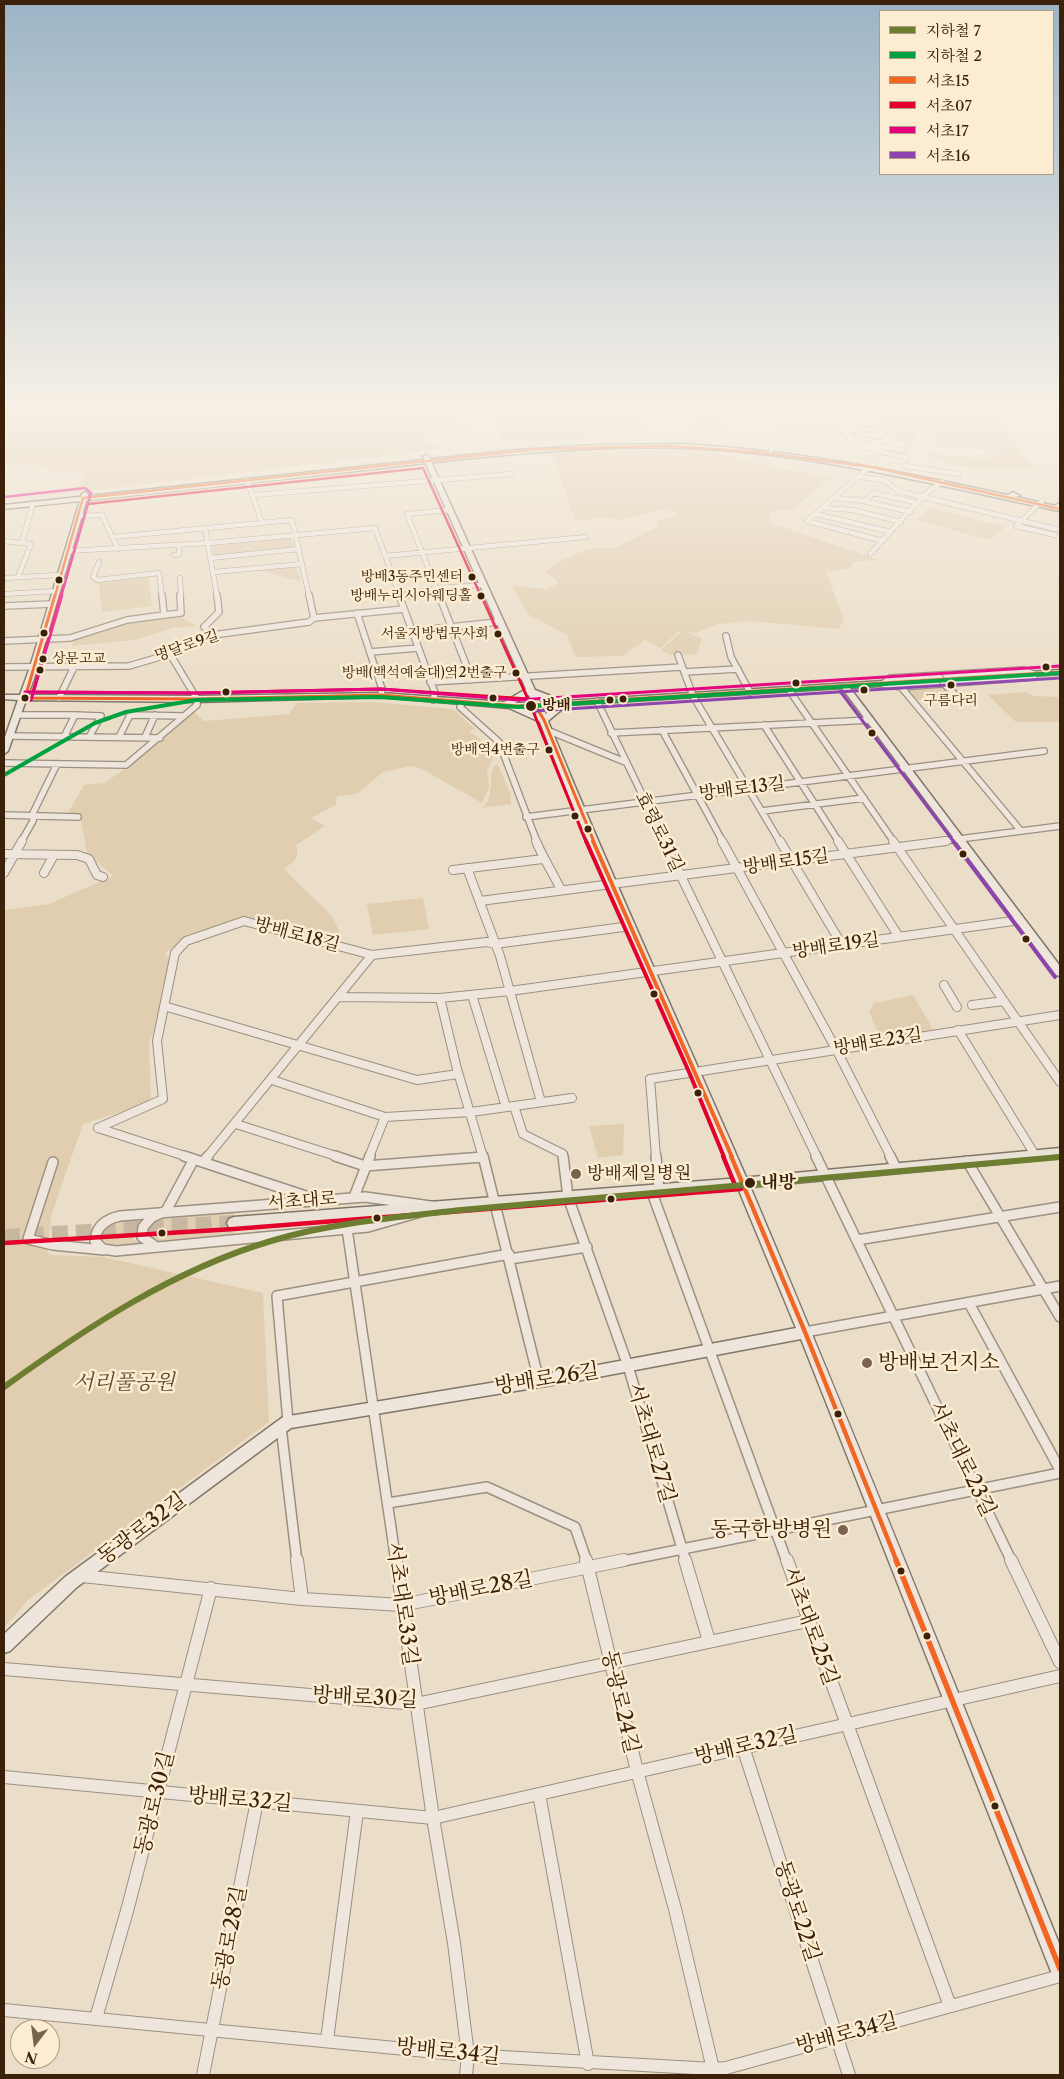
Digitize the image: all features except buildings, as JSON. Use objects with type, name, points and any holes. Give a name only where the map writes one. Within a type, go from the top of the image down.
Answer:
[{"type":"main road","points":[[4,503],[38,500]]},
{"type":"main road","points":[[4,507],[59,500]]},
{"type":"main road","points":[[4,751],[25,698],[83,500]]},
{"type":"main road","points":[[445,500],[695,1070],[805,1332],[1060,1969]]},
{"type":"main road","points":[[1033,500],[1060,505]]},
{"type":"main road","points":[[1041,502],[1060,509]]},
{"type":"main road","points":[[1060,505],[1056,506],[1060,509]]},
{"type":"main road","points":[[4,697],[197,699],[381,695],[506,705],[535,705],[1060,672]]},
{"type":"main road","points":[[845,687],[1060,973]]},
{"type":"main road","points":[[506,705],[529,691],[565,703]]},
{"type":"main road","points":[[545,725],[565,703]]},
{"type":"main road","points":[[506,705],[545,725]]},
{"type":"main road","name":"서초대로","points":[[234,1223],[741,1183],[1060,1153]]},
{"type":"main road","name":"방배로26길","points":[[284,1424],[628,1366],[805,1332]]},
{"type":"main road","name":"동광로32길","points":[[4,1645],[80,1576],[284,1424]]},
{"type":"street","points":[[255,500],[262,523]]},
{"type":"street","points":[[833,500],[807,521],[883,542]]},
{"type":"street","points":[[855,500],[910,512]]},
{"type":"street","points":[[906,500],[919,503]]},
{"type":"street","points":[[870,554],[920,500]]},
{"type":"street","points":[[935,500],[1060,530]]},
{"type":"street","points":[[1041,502],[1016,526],[1055,535]]},
{"type":"street","points":[[22,542],[34,504]]},
{"type":"street","points":[[824,508],[853,510],[901,522]]},
{"type":"street","points":[[450,510],[407,514],[472,680]]},
{"type":"street","points":[[816,514],[891,532]]},
{"type":"street","points":[[79,516],[102,516],[114,537],[118,549]]},
{"type":"street","points":[[114,537],[292,520],[314,618]]},
{"type":"street","points":[[205,528],[214,572],[219,612],[204,627],[213,635]]},
{"type":"street","points":[[68,551],[209,543],[375,528],[435,693],[433,700]]},
{"type":"street","points":[[385,556],[586,537]]},
{"type":"street","points":[[4,540],[31,544],[18,577]]},
{"type":"street","points":[[174,555],[179,554],[179,545]]},
{"type":"street","points":[[211,558],[299,549]]},
{"type":"street","points":[[98,562],[93,577],[97,580],[159,573],[164,615]]},
{"type":"street","points":[[214,572],[302,564]]},
{"type":"street","points":[[4,578],[60,575]]},
{"type":"street","points":[[4,641],[70,638],[127,620],[181,613],[180,578]]},
{"type":"street","points":[[399,596],[436,588],[482,584]]},
{"type":"street","points":[[4,600],[5,594],[56,591]]},
{"type":"street","points":[[4,606],[52,604]]},
{"type":"street","name":"명달로9길","points":[[4,667],[129,666],[170,654],[213,635],[308,622],[314,618],[404,609]]},
{"type":"street","points":[[357,614],[382,689],[381,695]]},
{"type":"street","points":[[412,631],[498,622]]},
{"type":"street","points":[[726,636],[726,641],[750,692]]},
{"type":"street","points":[[370,652],[418,648]]},
{"type":"street","points":[[4,762],[126,765],[197,705],[197,699],[170,654]]},
{"type":"street","points":[[678,655],[693,696],[842,944]]},
{"type":"street","points":[[59,698],[74,667]]},
{"type":"street","points":[[430,682],[738,668]]},
{"type":"street","points":[[1023,670],[1034,674],[1032,678],[901,687],[883,684],[890,678],[1023,670]]},
{"type":"street","points":[[938,676],[959,698]]},
{"type":"street","points":[[901,687],[1021,831]]},
{"type":"street","points":[[789,690],[1060,1082]]},
{"type":"street","name":"효령로31길","points":[[597,701],[768,1059]]},
{"type":"street","points":[[462,702],[460,706],[499,742],[543,859],[553,872],[561,890]]},
{"type":"street","points":[[18,715],[101,716],[89,737]]},
{"type":"street","points":[[64,736],[75,715]]},
{"type":"street","points":[[119,737],[130,715],[184,716]]},
{"type":"street","points":[[145,737],[155,715]]},
{"type":"street","points":[[611,733],[870,720]]},
{"type":"street","points":[[545,725],[625,762]]},
{"type":"street","points":[[764,726],[899,937]]},
{"type":"street","points":[[662,730],[836,1049],[896,1168]]},
{"type":"street","points":[[10,736],[160,738]]},
{"type":"street","name":"방배로13길","points":[[526,817],[1044,751]]},
{"type":"street","points":[[4,873],[34,818],[33,813],[57,764]]},
{"type":"street","points":[[762,810],[864,798]]},
{"type":"street","points":[[4,815],[34,818],[78,817]]},
{"type":"street","name":"방배로15길","points":[[480,901],[1060,826]]},
{"type":"street","points":[[4,854],[77,855],[89,859],[97,875],[103,877]]},
{"type":"street","points":[[44,873],[54,855]]},
{"type":"street","points":[[453,870],[543,859]]},
{"type":"street","points":[[468,868],[510,991],[541,1102]]},
{"type":"street","name":"방배로19길","points":[[339,997],[440,998],[510,991],[1020,920]]},
{"type":"street","name":"방배로18길","points":[[194,1159],[98,1128],[163,1100],[157,1041],[175,953],[186,941],[244,921],[372,955],[487,942],[495,944],[631,926]]},
{"type":"street","points":[[202,1162],[236,1124],[372,955]]},
{"type":"street","points":[[944,984],[957,1007]]},
{"type":"street","points":[[472,995],[510,1107]]},
{"type":"street","points":[[440,998],[458,1074],[471,1112],[509,1256],[539,1381]]},
{"type":"street","points":[[972,1005],[1004,1001]]},
{"type":"street","points":[[164,1006],[417,1080],[458,1074]]},
{"type":"street","name":"방배로23길","points":[[655,1190],[650,1079],[695,1070],[1060,1014]]},
{"type":"street","points":[[958,1030],[1035,1155]]},
{"type":"street","name":"서초대로23길","points":[[768,1059],[1060,1662]]},
{"type":"street","points":[[272,1080],[385,1117],[471,1112],[572,1098]]},
{"type":"street","name":"서초대로27길","points":[[510,1107],[523,1134],[563,1154],[568,1197],[587,1246],[628,1366],[709,1641]]},
{"type":"street","points":[[354,1197],[385,1117]]},
{"type":"street","points":[[236,1124],[365,1166],[483,1157]]},
{"type":"street","points":[[166,1211],[194,1159],[315,1199]]},
{"type":"street","points":[[967,1161],[1060,1317]]},
{"type":"street","points":[[53,1162],[28,1239],[53,1245],[109,1251]]},
{"type":"street","name":"서초대로25길","points":[[655,1190],[708,1350],[950,2006]]},
{"type":"street","name":"서초대로","points":[[365,1196],[438,1207],[368,1227],[109,1251],[103,1249],[95,1241],[96,1230],[106,1220],[120,1216],[166,1211],[365,1196]]},
{"type":"street","points":[[857,1240],[1060,1206]]},
{"type":"street","name":"서초대로","points":[[163,1246],[149,1244],[145,1241],[141,1230],[146,1220],[166,1211]]},
{"type":"street","name":"서초대로33길","points":[[347,1229],[375,1408],[432,1818],[454,1943],[468,2055],[466,2075]]},
{"type":"street","points":[[302,1600],[284,1424],[277,1296],[356,1280],[587,1246]]},
{"type":"street","points":[[805,1332],[1060,1286]]},
{"type":"street","points":[[969,1303],[1060,1472]]},
{"type":"street","name":"방배로28길","points":[[80,1576],[211,1588],[302,1600],[402,1605],[878,1511],[1060,1472]]},
{"type":"street","name":"동광로24길","points":[[388,1503],[487,1487],[575,1527],[589,1568],[637,1771],[675,1910],[713,2069]]},
{"type":"street","name":"동광로30길","points":[[96,2018],[127,1911],[211,1588]]},
{"type":"street","name":"방배로30길","points":[[4,1669],[416,1704],[808,1621]]},
{"type":"street","name":"방배로32길","points":[[4,1777],[432,1818],[1060,1676]]},
{"type":"street","name":"동광로22길","points":[[743,1747],[849,2075]]},
{"type":"street","points":[[539,1794],[588,2064]]},
{"type":"street","name":"동광로28길","points":[[203,2075],[257,1801]]},
{"type":"street","points":[[327,2040],[357,1811]]},
{"type":"street","name":"방배로34길","points":[[4,2010],[212,2028],[468,2055],[588,2064],[713,2069],[726,2068],[1060,1976]]},
{"type":"green space","points":[[568,500],[804,500],[792,510],[780,509],[770,514],[769,522],[878,560],[854,562],[850,568],[826,572],[844,619],[839,629],[749,621],[718,624],[695,633],[687,632],[702,638],[697,654],[670,655],[661,650],[682,631],[680,630],[661,648],[645,640],[623,656],[575,657],[567,635],[528,614],[512,586],[547,589],[559,583],[546,572],[558,562],[590,548],[615,548],[659,526],[656,522],[679,514],[667,508],[623,520],[600,518],[575,521]]},
{"type":"green space","points":[[931,508],[1005,527],[990,540],[915,520]]},
{"type":"green space","points":[[291,536],[294,548],[214,556],[212,544]]},
{"type":"green space","points":[[289,567],[298,570],[301,582],[259,570]]},
{"type":"green space","points":[[148,577],[152,606],[102,612],[99,583]]},
{"type":"green space","points":[[178,615],[196,626],[173,628],[135,640],[72,646],[74,639],[129,622]]},
{"type":"green space","points":[[944,685],[956,697],[917,700],[906,687]]},
{"type":"green space","points":[[1025,692],[1034,696],[1060,697],[1060,722],[1016,722],[988,695]]},
{"type":"green space","name":"서리풀공원","points":[[373,702],[453,709],[475,729],[469,731],[496,752],[487,770],[489,787],[482,803],[420,768],[411,766],[383,772],[357,794],[337,796],[336,805],[311,818],[325,826],[296,845],[297,856],[284,869],[332,916],[341,935],[326,931],[287,928],[274,923],[240,918],[189,934],[165,954],[176,967],[149,1044],[151,1102],[83,1124],[51,1216],[48,1253],[52,1255],[103,1257],[263,1293],[269,1422],[28,1600],[4,1628],[4,910],[49,904],[113,876],[87,853],[80,816],[67,814],[84,785],[104,783],[131,765],[194,712],[204,721],[289,714],[297,703]]},
{"type":"green space","points":[[498,765],[511,795],[511,804],[482,808],[489,799],[492,771],[494,766]]},
{"type":"green space","points":[[423,898],[429,929],[373,935],[367,904]]},
{"type":"green space","points":[[913,995],[934,1031],[881,1038],[869,1012],[874,1003]]},
{"type":"green space","points":[[624,1124],[623,1155],[598,1158],[589,1126]]},
{"type":"green space","points":[[235,1211],[234,1236],[159,1242],[148,1235],[152,1223],[161,1218]]},
{"type":"green space","points":[[143,1219],[134,1224],[130,1232],[133,1239],[141,1243],[111,1246],[102,1239],[105,1227],[115,1221]]},
{"type":"tunnel","points":[[4,1237],[234,1223]]},
{"type":"metro line","name":"2","points":[[4,775],[95,723],[126,712],[196,700],[380,697],[518,707],[1060,673]]},
{"type":"metro line","name":"7","points":[[4,1387],[96,1324],[161,1287],[229,1256],[284,1237],[404,1217],[548,1201],[1060,1157]]},
{"type":"transit line","name":"서초15","points":[[82,500],[25,698],[197,699],[381,695],[518,706],[1060,672]]},
{"type":"transit line","name":"서초17","points":[[31,700],[89,500]]},
{"type":"transit line","name":"서초07","points":[[125,500],[88,504],[33,692],[197,693],[381,689],[528,699],[438,500]]},
{"type":"transit line","name":"서초15","points":[[1020,500],[1060,509]]},
{"type":"transit line","name":"서초17","points":[[25,692],[197,693],[381,689],[518,700],[1060,666]]},
{"type":"transit line","name":"서초16","points":[[535,711],[1060,678]]},
{"type":"transit line","name":"서초16","points":[[840,691],[1055,977]]},
{"type":"transit line","name":"서초15","points":[[535,705],[544,720],[579,809],[695,1070],[805,1332],[1060,1969]]},
{"type":"transit line","name":"서초07","points":[[533,711],[573,812],[689,1072],[735,1185]]},
{"type":"transit line","name":"서초07","points":[[4,1243],[234,1229],[741,1189]]},
{"type":"place","name":"방배3동주민센터","points":[[472,577]]},
{"type":"place","name":"방배누리시아웨딩홀","points":[[481,596]]},
{"type":"place","name":"서울지방법무사회","points":[[498,634]]},
{"type":"place","name":"상문고교","points":[[43,659]]},
{"type":"place","name":"방배(백석예술대)역2번출구","points":[[516,673]]},
{"type":"place","name":"구름다리","points":[[951,685]]},
{"type":"place","name":"방배","points":[[531,706]]},
{"type":"place","name":"방배역4번출구","points":[[549,750]]},
{"type":"place","name":"방배제일병원","points":[[576,1174]]},
{"type":"place","name":"내방","points":[[750,1183]]},
{"type":"place","name":"방배보건지소","points":[[867,1363]]},
{"type":"place","name":"동국한방병원","points":[[843,1530]]}]
